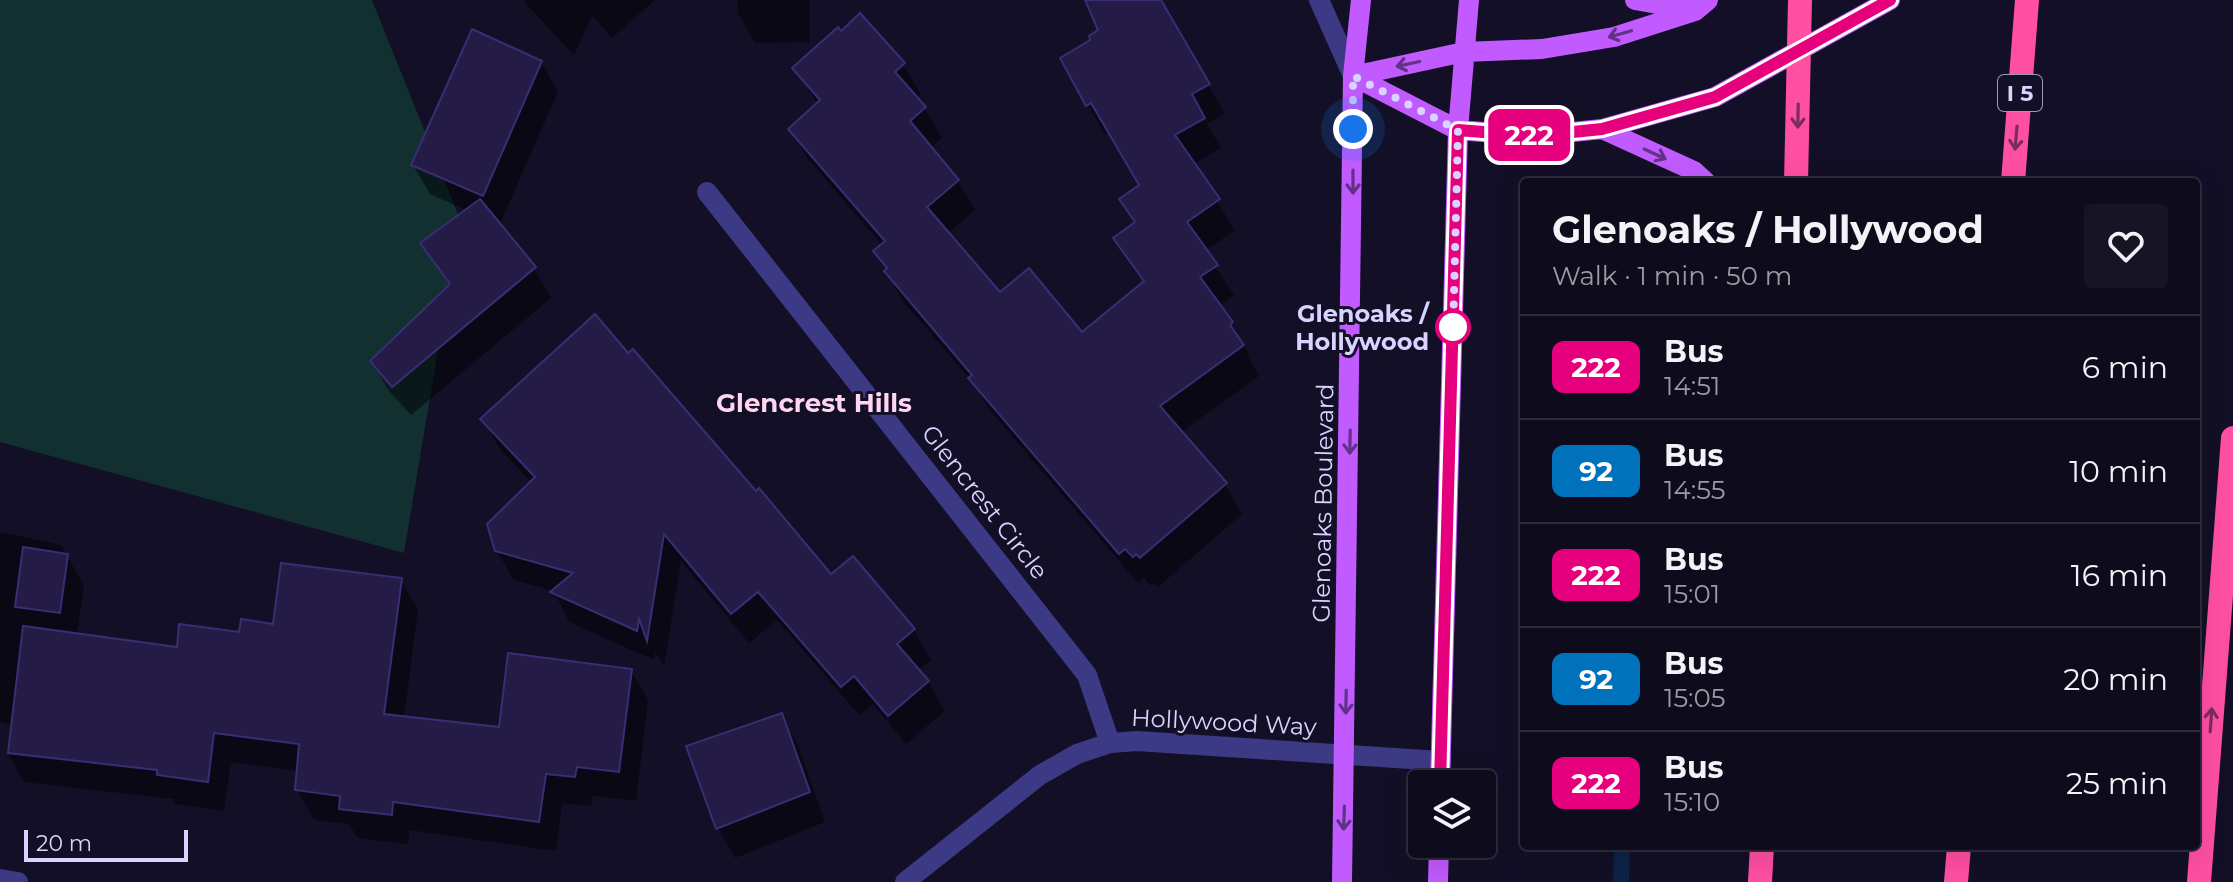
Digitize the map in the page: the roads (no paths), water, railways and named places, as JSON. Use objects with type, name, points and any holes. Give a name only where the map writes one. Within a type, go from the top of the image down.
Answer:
[{"type":"highway","points":[[1796,178],[1800,0]]},
{"type":"highway","name":"I 5","points":[[2013,178],[2027,2]]},
{"type":"highway","points":[[2199,882],[2233,438]]},
{"type":"highway","points":[[1760,882],[1762,850]]},
{"type":"highway","points":[[1956,882],[1959,850]]},
{"type":"main road","name":"Glenoaks Boulevard","points":[[1342,882],[1353,76],[1361,0]]},
{"type":"main road","points":[[1441,770],[1458,130],[1469,0]]},
{"type":"main road","points":[[1635,0],[1702,6]]},
{"type":"main road","points":[[1353,76],[1458,130],[1534,136],[1602,129],[1715,97],[1890,0]]},
{"type":"main road","points":[[1353,76],[1464,52],[1542,49],[1614,37],[1702,6]]},
{"type":"main road","points":[[1602,129],[1694,171],[1702,178]]},
{"type":"main road","points":[[1438,882],[1439,858]]},
{"type":"street","points":[[1319,0],[1353,76]]},
{"type":"street","name":"Glencrest Circle","points":[[707,192],[1087,675],[1110,743]]},
{"type":"street","name":"Hollywood Way","points":[[905,882],[1040,775],[1077,754],[1110,743],[1137,741],[1441,761]]},
{"type":"street","points":[[0,879],[18,882]]},
{"type":"waterway","points":[[1621,882],[1622,850]]},
{"type":"place","name":"Glenoaks / Hollywood","points":[[1453,327]]},
{"type":"district","name":"Glencrest Hills","points":[[814,403]]}]
